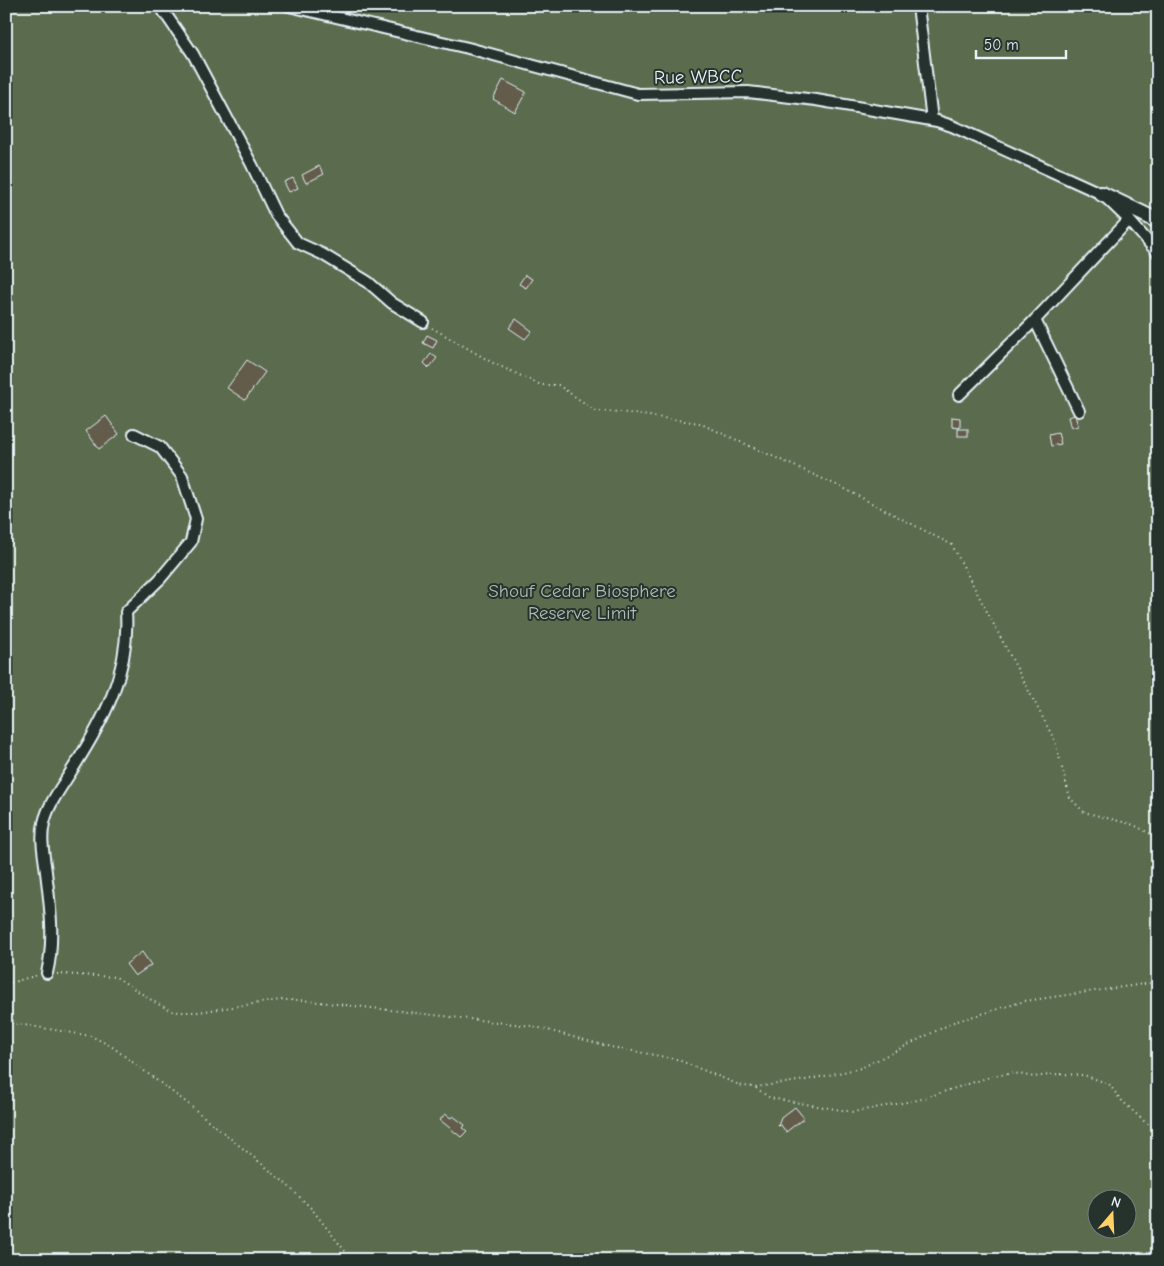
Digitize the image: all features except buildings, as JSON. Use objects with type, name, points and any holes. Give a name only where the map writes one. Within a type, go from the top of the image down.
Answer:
[{"type":"street","points":[[160,6],[193,54],[252,165],[276,215],[298,243],[322,254],[368,282],[392,303],[424,322]]},
{"type":"street","name":"Rue WBCC","points":[[289,6],[468,48],[638,94],[748,92],[816,100],[932,120],[952,126],[1102,194],[1129,220],[1158,253]]},
{"type":"street","points":[[918,6],[932,120]]},
{"type":"street","points":[[1102,194],[1158,220]]},
{"type":"street","points":[[959,395],[1035,320],[1129,220]]},
{"type":"street","points":[[1035,320],[1079,411]]},
{"type":"street","points":[[47,973],[51,956],[52,926],[41,836],[44,820],[102,723],[116,690],[128,636],[126,612],[160,579],[191,542],[196,519],[182,476],[160,447],[134,434]]},
{"type":"path","points":[[424,322],[493,363],[541,385],[558,385],[596,411],[620,412],[699,423],[833,483],[952,545],[1054,741],[1070,798],[1084,812],[1134,825],[1158,838]]},
{"type":"path","points":[[6,984],[47,973],[116,977],[171,1011],[188,1012],[280,1000],[301,1000],[532,1026],[611,1047],[676,1059],[742,1086],[756,1087],[806,1080],[861,1068],[927,1033],[954,1022],[1025,1002],[1158,982]]},
{"type":"path","points":[[6,1022],[91,1036],[111,1046],[187,1103],[284,1182],[311,1208],[352,1260]]},
{"type":"path","points":[[756,1087],[770,1098],[853,1112],[918,1100],[993,1076],[1014,1073],[1034,1077],[1058,1074],[1084,1075],[1109,1084],[1120,1099],[1145,1122],[1158,1130]]},
{"type":"green space","name":"Shouf Cedar Biosphere Reserve Limit","points":[[6,6],[1158,6],[1158,1260],[6,1260]]}]
